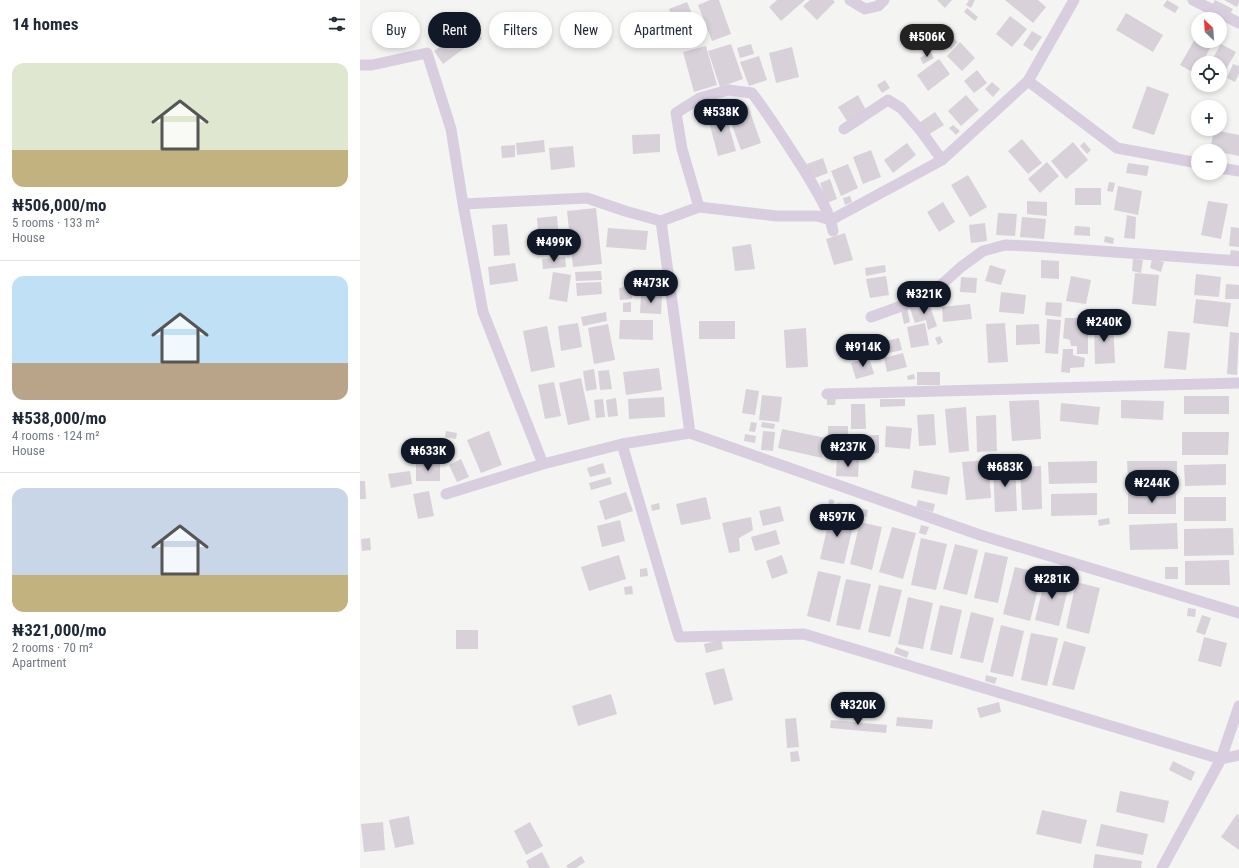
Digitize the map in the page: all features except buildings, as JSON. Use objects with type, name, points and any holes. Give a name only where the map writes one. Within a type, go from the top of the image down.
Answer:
[{"type":"street","points":[[850,0],[865,9],[878,6],[884,0]]},
{"type":"street","points":[[832,225],[942,160],[1028,81],[1074,0]]},
{"type":"street","points":[[1193,0],[1239,23]]},
{"type":"street","points":[[360,65],[372,65],[427,53],[451,129],[483,312],[543,464]]},
{"type":"street","points":[[1028,81],[1117,148],[1191,162]]},
{"type":"street","points":[[699,207],[682,149],[676,113],[700,98],[728,90],[752,93],[775,123],[812,183],[832,225]]},
{"type":"street","points":[[844,129],[888,100],[901,108],[921,131],[942,160]]},
{"type":"street","points":[[1227,169],[1239,171]]},
{"type":"street","points":[[463,204],[587,198],[661,221],[699,207],[777,216],[817,216],[832,225]]},
{"type":"street","points":[[661,221],[690,433]]},
{"type":"street","points":[[871,317],[929,296],[961,267],[983,251],[1005,245],[1239,261]]},
{"type":"street","points":[[827,394],[1239,383]]},
{"type":"street","points":[[446,494],[543,464],[622,444],[690,433],[980,535],[1239,613]]},
{"type":"street","points":[[622,444],[679,637],[804,634],[1221,759],[1239,755]]},
{"type":"street","points":[[1162,868],[1221,759],[1239,706]]}]
